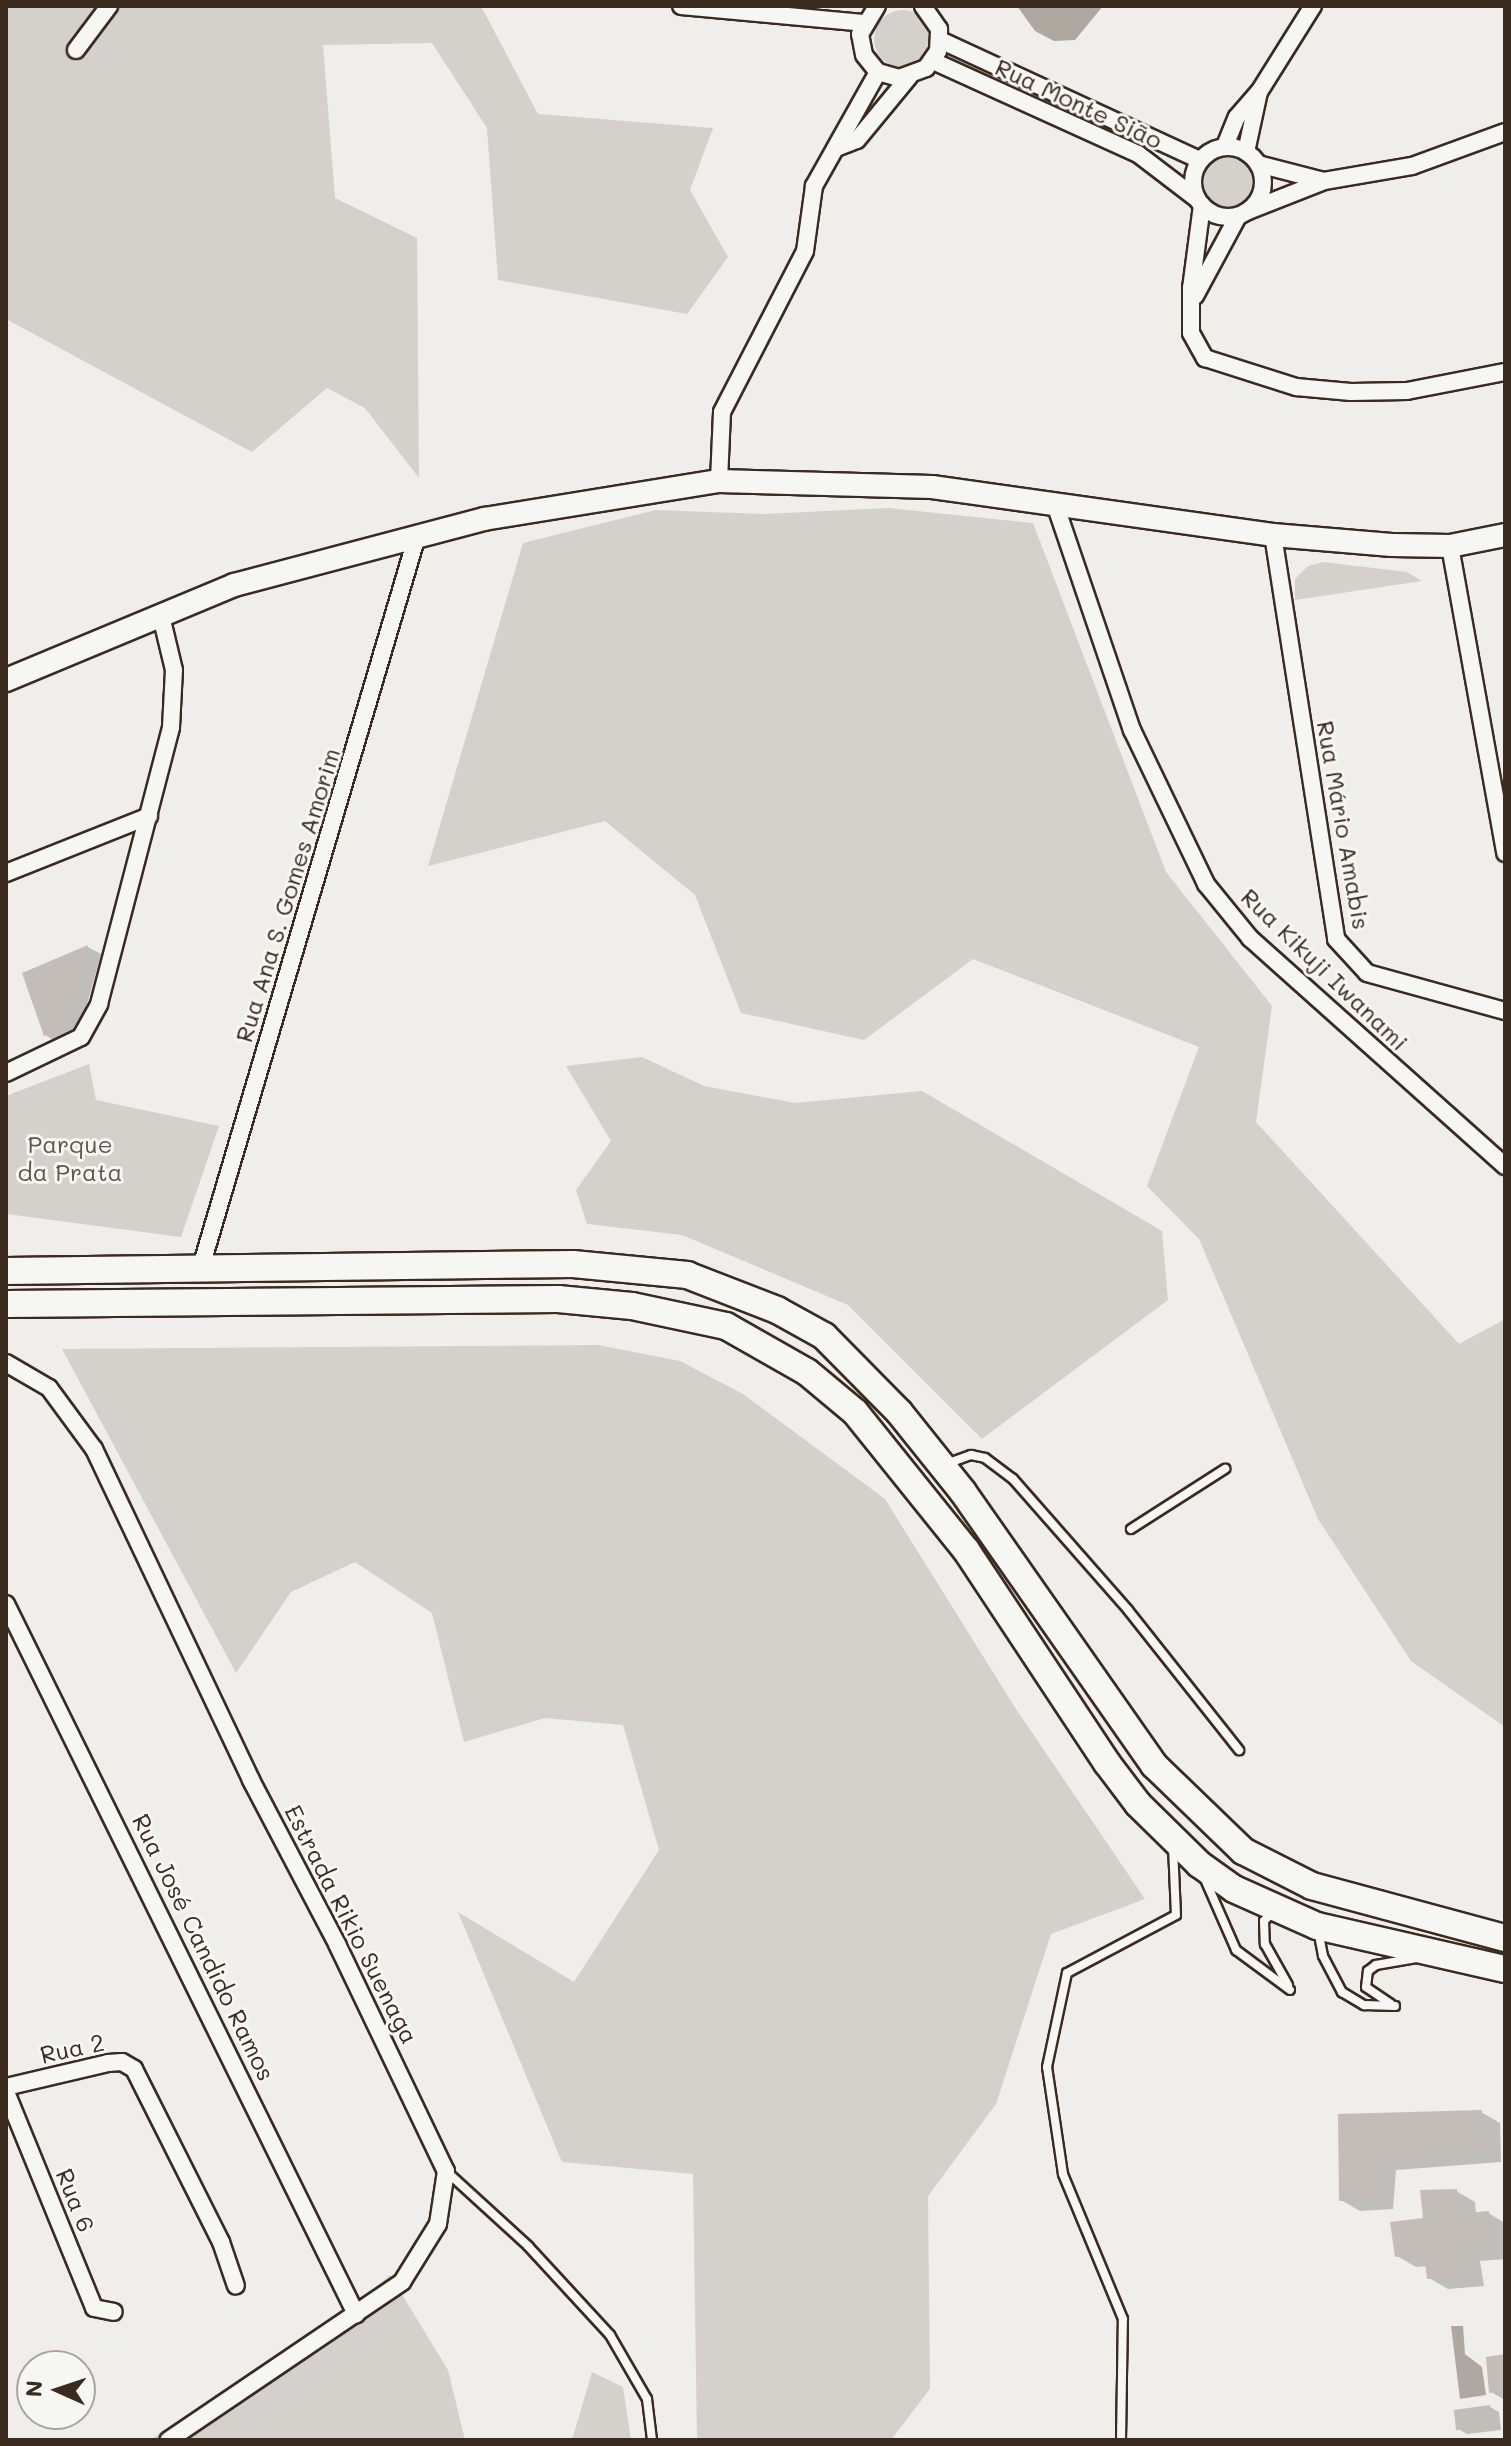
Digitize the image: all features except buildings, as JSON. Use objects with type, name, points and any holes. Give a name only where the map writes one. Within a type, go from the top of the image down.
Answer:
[{"type":"main road","points":[[6,1271],[573,1264],[687,1275],[777,1310],[824,1336],[899,1412],[942,1466],[1154,1765],[1243,1851],[1312,1886],[1505,1938]]},
{"type":"main road","points":[[6,1304],[558,1299],[632,1306],[726,1326],[807,1372],[855,1412],[966,1550],[1107,1763],[1173,1841],[1199,1864],[1279,1911],[1317,1926],[1433,1956],[1505,1969]]},
{"type":"street","points":[[76,50],[109,6]]},
{"type":"street","points":[[681,6],[863,23]]},
{"type":"street","points":[[877,6],[863,23],[864,55],[878,72],[909,77]]},
{"type":"street","points":[[836,148],[864,133],[909,77],[933,61],[940,40],[935,19],[923,6]]},
{"type":"street","points":[[1313,6],[1259,92],[1237,117],[1225,146],[1200,160],[1192,183],[1199,202],[1191,309],[1194,346],[1205,358],[1296,387],[1407,391],[1482,380],[1505,372]]},
{"type":"street","name":"Rua Monte Sião","points":[[940,40],[1200,160]]},
{"type":"street","name":"Rua Monte Sião","points":[[933,61],[1138,154],[1199,202]]},
{"type":"street","points":[[719,481],[722,412],[800,262],[814,186],[836,148],[844,125],[878,72]]},
{"type":"street","points":[[1191,309],[1243,213],[1261,192],[1252,158],[1259,92]]},
{"type":"street","points":[[1199,202],[1217,215],[1243,213],[1324,181],[1412,166],[1505,132]]},
{"type":"street","points":[[1225,146],[1324,181]]},
{"type":"street","points":[[6,680],[234,585],[417,536],[549,505],[719,481],[862,481],[1273,535],[1450,546],[1505,535]]},
{"type":"street","name":"Rua Kikuji Iwanami","points":[[1055,504],[1132,730],[1206,884],[1250,938],[1505,1166]]},
{"type":"street","name":"Rua Mário Amabis","points":[[1273,535],[1336,939],[1367,973],[1505,1011]]},
{"type":"street","name":"Rua Ana S. Gomes Amorim","points":[[201,1267],[417,536]]},
{"type":"street","points":[[1450,546],[1505,853]]},
{"type":"street","points":[[6,1073],[81,1037],[99,1004],[149,816],[175,696],[161,616]]},
{"type":"street","points":[[6,873],[149,816]]},
{"type":"street","name":"Estrada Rikio Suenaga","points":[[6,1363],[49,1388],[94,1449],[251,1780],[337,1944],[446,2171]]},
{"type":"street","name":"Rua José Candido Ramos","points":[[6,1604],[356,2314]]},
{"type":"street","name":"Rua 2","points":[[6,2090],[122,2062],[143,2079],[221,2242],[236,2286]]},
{"type":"street","name":"Rua 6","points":[[6,2090],[94,2308],[114,2312]]},
{"type":"street","points":[[169,2440],[402,2282],[426,2251],[438,2224],[446,2171]]},
{"type":"lane","points":[[942,1466],[971,1455],[985,1458],[1013,1479],[1128,1610],[1239,1750]]},
{"type":"lane","points":[[1131,1529],[1225,1469]]},
{"type":"lane","points":[[1121,2440],[1123,2319],[1063,2174],[1047,2067],[1067,1973],[1176,1915],[1173,1841]]},
{"type":"lane","points":[[1199,1864],[1236,1950],[1290,1990],[1262,1932],[1269,1914],[1279,1911]]},
{"type":"lane","points":[[1317,1926],[1330,1973],[1342,1992],[1364,2005],[1395,2006],[1366,1987],[1365,1979],[1376,1965],[1433,1956]]},
{"type":"lane","points":[[446,2171],[528,2246],[610,2335],[647,2399],[652,2440]]},
{"type":"green space","points":[[6,6],[481,6],[538,114],[713,128],[690,190],[728,257],[687,314],[498,280],[487,128],[432,43],[323,45],[335,198],[417,238],[419,478],[365,408],[327,388],[252,452],[6,319]]},
{"type":"green space","points":[[903,10],[924,18],[932,39],[924,60],[903,68],[882,60],[874,39],[882,18]]},
{"type":"green space","points":[[1226,153],[1246,161],[1254,181],[1246,201],[1226,209],[1206,201],[1198,181],[1206,161]]},
{"type":"green space","points":[[889,508],[1033,523],[1166,872],[1272,1006],[1256,1122],[1459,1344],[1505,1319],[1505,1727],[1411,1661],[1318,1519],[1199,1239],[1147,1186],[1199,1047],[973,959],[864,1040],[741,1013],[695,895],[605,821],[428,866],[523,543],[656,510],[764,514]]},
{"type":"green space","points":[[1323,562],[1407,572],[1422,581],[1295,600],[1295,579],[1308,566]]},
{"type":"green space","points":[[642,1057],[704,1086],[795,1103],[922,1091],[1162,1231],[1168,1300],[982,1439],[848,1305],[682,1235],[587,1224],[576,1190],[611,1141],[566,1066]]},
{"type":"green space","name":"Parque da Prata","points":[[89,1064],[96,1100],[219,1126],[181,1237],[6,1214],[6,1096]]},
{"type":"green space","points":[[598,1345],[680,1361],[743,1394],[885,1499],[1014,1706],[1145,1899],[1051,1934],[996,2104],[928,2196],[930,2389],[891,2440],[697,2440],[693,2174],[562,2162],[458,1912],[574,1982],[659,1850],[623,1725],[545,1718],[464,1742],[432,1613],[355,1562],[291,1592],[236,1673],[62,1349]]},
{"type":"green space","points":[[390,2275],[448,2370],[465,2440],[150,2440],[356,2305]]},
{"type":"green space","points":[[592,2372],[623,2387],[631,2440],[572,2440]]},
{"type":"shaded area","points":[[1017,6],[1103,6],[1075,40],[1054,41],[1035,31]]},
{"type":"shaded area","points":[[1451,2326],[1463,2326],[1465,2354],[1482,2367],[1486,2395],[1460,2399]]}]
